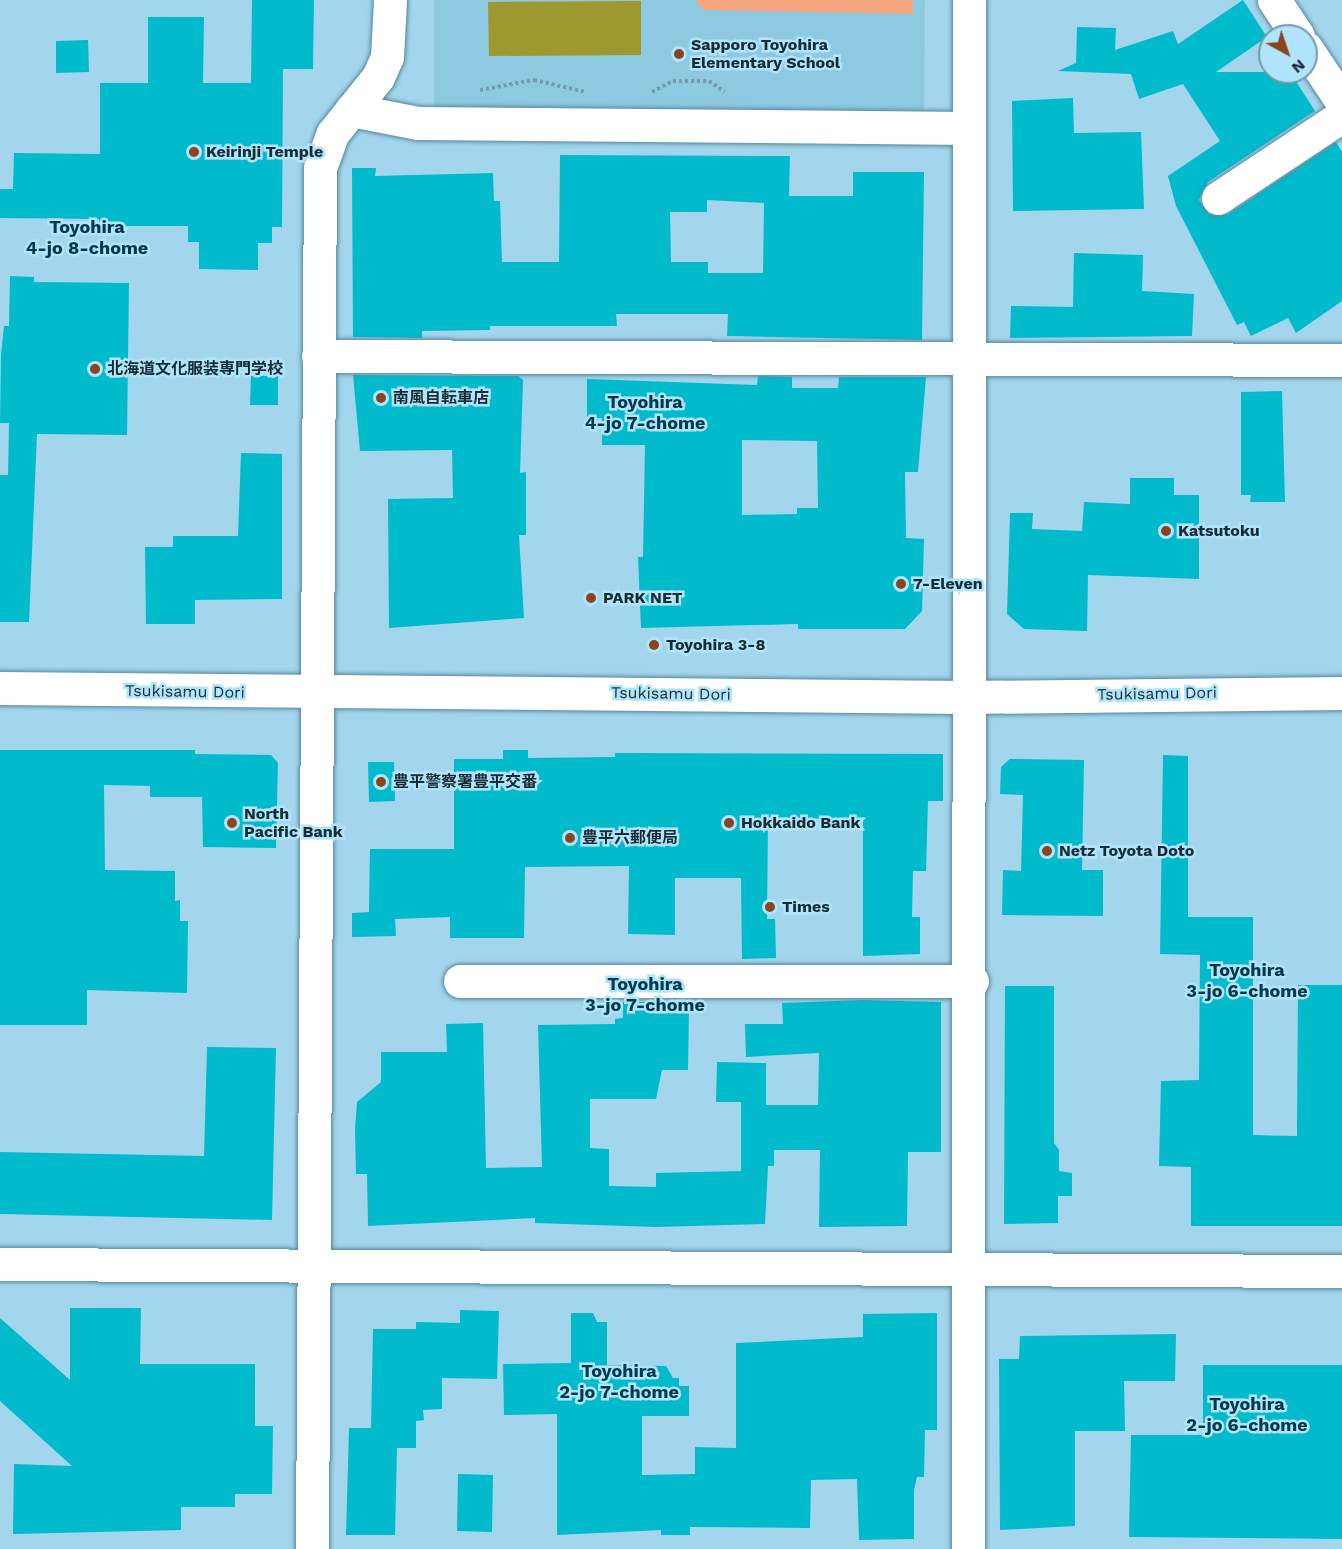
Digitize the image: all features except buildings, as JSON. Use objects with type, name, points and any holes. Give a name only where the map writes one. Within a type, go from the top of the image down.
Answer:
[{"type":"main road","points":[[312,1549],[315,694],[320,168],[333,133],[387,57],[390,0]]},
{"type":"main road","points":[[968,1549],[972,981],[968,697],[969,0]]},
{"type":"main road","points":[[1274,0],[1290,24]]},
{"type":"main road","points":[[1318,66],[1342,102]]},
{"type":"main road","points":[[351,110],[418,123],[969,128]]},
{"type":"main road","points":[[1218,198],[1342,116]]},
{"type":"main road","points":[[318,356],[967,361],[1342,360]]},
{"type":"main road","name":"Tsukisamu Dori","points":[[0,688],[315,694],[968,697],[1342,693]]},
{"type":"main road","points":[[460,981],[972,981]]},
{"type":"main road","points":[[0,1264],[1342,1271]]},
{"type":"shaded area","name":"Sapporo Toyohira Elementary School","points":[[434,0],[925,0],[924,117],[434,108]]},
{"type":"shaded area","points":[[695,0],[913,0],[913,14],[704,10]]},
{"type":"shaded area","points":[[641,1],[641,55],[489,56],[488,2]]},
{"type":"place","name":"Sapporo Toyohira Elementary School","points":[[679,54]]},
{"type":"place","name":"Keirinji Temple","points":[[194,152]]},
{"type":"place","name":"北海道文化服装専門学校","points":[[95,369]]},
{"type":"place","name":"南風自転車店","points":[[381,398]]},
{"type":"place","name":"Katsutoku","points":[[1166,531]]},
{"type":"place","name":"7-Eleven","points":[[901,584]]},
{"type":"place","name":"PARK NET","points":[[591,598]]},
{"type":"place","name":"Toyohira 3-8","points":[[654,645]]},
{"type":"place","name":"豊平警察署豊平交番","points":[[381,782]]},
{"type":"place","name":"North Pacific Bank","points":[[232,823]]},
{"type":"place","name":"Hokkaido Bank","points":[[729,823]]},
{"type":"place","name":"豊平六郵便局","points":[[570,838]]},
{"type":"place","name":"Netz Toyota Doto","points":[[1047,851]]},
{"type":"place","name":"Times","points":[[770,907]]},
{"type":"district","name":"Toyohira 4-jo 8-chome","points":[[87,238]]},
{"type":"district","name":"Toyohira 4-jo 7-chome","points":[[645,413]]},
{"type":"district","name":"Toyohira 3-jo 6-chome","points":[[1247,981]]},
{"type":"district","name":"Toyohira 3-jo 7-chome","points":[[645,995]]},
{"type":"district","name":"Toyohira 2-jo 7-chome","points":[[619,1382]]},
{"type":"district","name":"Toyohira 2-jo 6-chome","points":[[1247,1415]]}]
